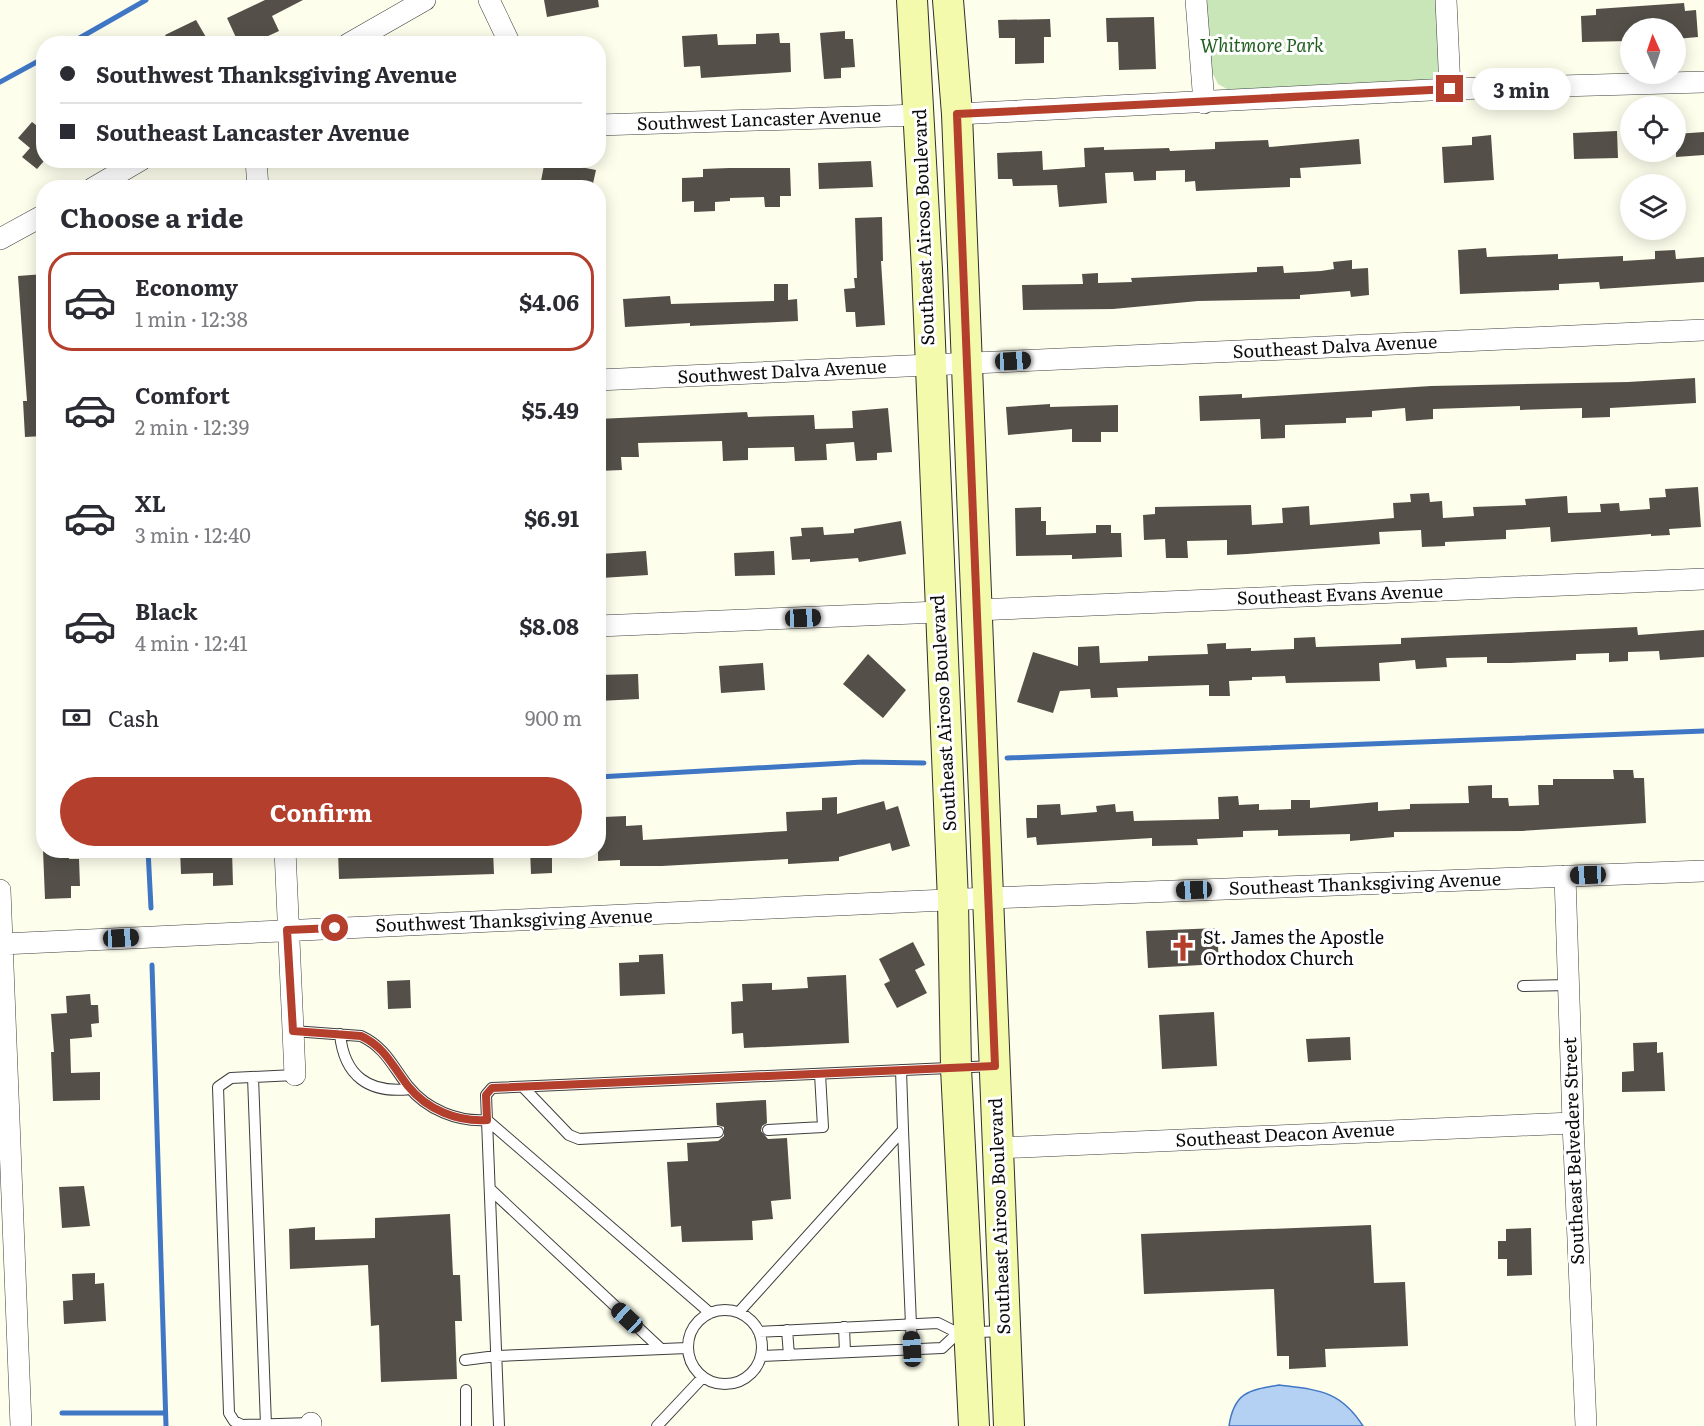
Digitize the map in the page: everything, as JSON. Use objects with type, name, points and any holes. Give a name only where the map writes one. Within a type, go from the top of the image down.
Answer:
[{"type":"main road","name":"Southeast Airoso Boulevard","points":[[912,0],[920,115],[952,902],[965,1333],[974,1426]]},
{"type":"main road","name":"Southeast Airoso Boulevard","points":[[948,0],[957,114],[1009,1426]]},
{"type":"street","points":[[362,36],[425,0]]},
{"type":"street","points":[[489,0],[506,36]]},
{"type":"street","points":[[1196,0],[1204,102]]},
{"type":"street","points":[[1446,0],[1450,89]]},
{"type":"street","points":[[957,114],[1450,89],[1704,82]]},
{"type":"street","name":"Southwest Lancaster Avenue","points":[[606,125],[920,115]]},
{"type":"street","points":[[107,180],[127,168]]},
{"type":"street","points":[[0,240],[36,220]]},
{"type":"street","name":"Southeast Dalva Avenue","points":[[966,363],[1704,330]]},
{"type":"street","name":"Southwest Dalva Avenue","points":[[606,380],[966,363]]},
{"type":"street","name":"Southeast Evans Avenue","points":[[976,610],[1704,579]]},
{"type":"street","points":[[606,626],[939,612]]},
{"type":"street","points":[[285,858],[295,1075]]},
{"type":"street","name":"Southeast Thanksgiving Avenue","points":[[989,898],[1704,871]]},
{"type":"street","name":"Southeast Belvedere Street","points":[[1565,876],[1572,1123],[1586,1426]]},
{"type":"street","points":[[0,890],[7,1264],[21,1426]]},
{"type":"street","name":"Southwest Thanksgiving Avenue","points":[[2,944],[952,902],[989,898]]},
{"type":"street","name":"Southeast Deacon Avenue","points":[[997,1148],[1572,1123]]},
{"type":"lane","points":[[1522,986],[1568,985]]},
{"type":"lane","points":[[293,1031],[361,1036],[372,1040],[396,1065],[410,1089],[448,1115],[472,1121],[487,1120],[710,1313]]},
{"type":"lane","points":[[340,1034],[345,1059],[361,1080],[376,1088],[393,1091],[410,1089]]},
{"type":"lane","points":[[499,1426],[486,1095],[492,1088],[995,1066]]},
{"type":"lane","points":[[901,1070],[912,1349]]},
{"type":"lane","points":[[768,1130],[823,1127],[820,1074]]},
{"type":"lane","points":[[295,1075],[231,1077],[218,1087],[229,1413],[234,1421],[242,1425],[311,1425]]},
{"type":"lane","points":[[253,1077],[266,1425]]},
{"type":"lane","points":[[522,1086],[569,1136],[579,1139],[718,1132]]},
{"type":"lane","points":[[738,1312],[903,1130]]},
{"type":"lane","points":[[490,1189],[661,1349]]},
{"type":"lane","points":[[724,1310],[738,1312],[751,1319],[759,1332],[763,1346],[761,1356],[753,1372],[741,1381],[726,1384],[712,1382],[703,1377],[691,1362],[687,1348],[690,1334],[698,1321],[710,1313],[724,1310]]},
{"type":"lane","points":[[759,1332],[938,1323],[965,1333],[1004,1331]]},
{"type":"lane","points":[[844,1327],[845,1352]]},
{"type":"lane","points":[[787,1330],[789,1355]]},
{"type":"lane","points":[[761,1356],[942,1348],[965,1333]]},
{"type":"lane","points":[[465,1360],[496,1356],[687,1348]]},
{"type":"lane","points":[[657,1426],[703,1377]]},
{"type":"lane","points":[[466,1390],[466,1426]]},
{"type":"green space","name":"Whitmore Park","points":[[1203,0],[1440,0],[1441,66],[1436,77],[1421,85],[1234,93],[1218,84],[1212,72]]},
{"type":"water","points":[[1279,1385],[1305,1388],[1327,1394],[1346,1405],[1363,1426],[1229,1426],[1231,1415],[1239,1399],[1251,1391]]},
{"type":"building","points":[[265,0],[303,0],[272,16],[279,31],[268,36],[235,36],[227,18]]},
{"type":"building","points":[[544,0],[598,0],[599,7],[547,17]]},
{"type":"building","points":[[1684,3],[1685,11],[1696,10],[1698,37],[1686,38],[1686,18],[1620,18],[1620,41],[1582,42],[1581,16],[1596,15],[1596,9]]},
{"type":"building","points":[[1154,17],[1156,69],[1119,70],[1118,42],[1107,42],[1106,18]]},
{"type":"building","points":[[1050,19],[1051,37],[1044,37],[1044,63],[1015,64],[1015,38],[999,38],[998,20]]},
{"type":"building","points":[[196,20],[205,36],[166,36]]},
{"type":"building","points":[[845,31],[845,39],[853,39],[855,67],[841,68],[841,78],[824,79],[820,33]]},
{"type":"building","points":[[779,33],[780,43],[790,43],[791,72],[701,78],[700,66],[684,67],[682,36],[717,34],[718,45],[756,44],[756,34]]},
{"type":"building","points":[[32,122],[36,125],[37,169],[22,157],[30,148],[18,138]]},
{"type":"building","points":[[1617,131],[1618,158],[1574,159],[1573,133]]},
{"type":"building","points":[[1704,132],[1704,155],[1686,156],[1686,133]]},
{"type":"building","points":[[1491,135],[1494,180],[1444,183],[1442,147],[1472,145],[1472,137]]},
{"type":"building","points":[[1359,139],[1361,164],[1300,168],[1301,178],[1290,178],[1290,187],[1196,191],[1195,181],[1185,182],[1185,170],[1156,171],[1156,180],[1134,181],[1133,172],[1105,173],[1107,203],[1059,207],[1057,185],[1013,186],[1012,179],[998,179],[997,153],[1042,151],[1043,170],[1085,167],[1084,148],[1104,147],[1104,150],[1169,148],[1170,151],[1215,149],[1215,142],[1268,140],[1269,147]]},
{"type":"building","points":[[871,161],[873,187],[819,189],[818,163]]},
{"type":"building","points":[[543,168],[596,170],[594,180],[541,180]]},
{"type":"building","points":[[790,168],[791,196],[780,196],[780,207],[765,207],[764,197],[730,198],[730,201],[715,202],[715,211],[694,212],[694,201],[682,202],[682,178],[703,177],[703,169]]},
{"type":"building","points":[[882,217],[883,261],[881,261],[885,325],[856,327],[855,312],[846,312],[844,289],[855,288],[854,278],[857,278],[855,218]]},
{"type":"building","points":[[1486,248],[1487,257],[1558,254],[1558,259],[1623,256],[1623,261],[1655,259],[1655,251],[1675,250],[1676,259],[1704,257],[1704,282],[1600,289],[1599,282],[1559,284],[1559,290],[1460,294],[1458,250]]},
{"type":"building","points":[[1352,260],[1352,269],[1368,268],[1369,295],[1351,297],[1350,291],[1300,295],[1300,299],[1198,301],[1113,309],[1023,310],[1022,285],[1083,284],[1082,274],[1098,273],[1098,283],[1132,282],[1131,278],[1257,272],[1257,267],[1283,266],[1284,273],[1321,271],[1334,269],[1333,262]]},
{"type":"building","points":[[36,275],[36,436],[25,437],[23,401],[27,401],[18,276]]},
{"type":"building","points":[[774,284],[788,284],[788,300],[797,299],[798,321],[625,327],[623,299],[670,296],[671,304],[774,301]]},
{"type":"building","points":[[1695,378],[1696,403],[1610,408],[1610,417],[1582,418],[1582,408],[1520,410],[1520,406],[1433,409],[1433,419],[1406,421],[1405,408],[1372,411],[1372,417],[1346,418],[1346,423],[1285,425],[1285,438],[1261,439],[1260,419],[1200,421],[1199,396],[1242,394],[1242,398],[1431,386],[1628,382]]},
{"type":"building","points":[[1050,404],[1050,407],[1118,405],[1118,432],[1101,432],[1101,442],[1072,442],[1072,429],[1008,435],[1006,407]]},
{"type":"building","points":[[888,408],[892,452],[877,453],[877,460],[856,461],[854,442],[826,444],[827,460],[795,461],[794,447],[748,448],[748,460],[723,461],[722,441],[638,443],[639,457],[621,457],[622,470],[606,471],[606,419],[747,412],[748,417],[814,415],[815,429],[853,428],[852,411]]},
{"type":"building","points":[[1698,487],[1701,527],[1669,529],[1670,535],[1651,536],[1651,534],[1551,542],[1550,527],[1506,530],[1506,539],[1445,542],[1445,546],[1422,547],[1421,530],[1379,532],[1380,544],[1227,555],[1227,540],[1187,541],[1188,558],[1166,558],[1165,539],[1144,540],[1143,515],[1155,514],[1155,507],[1251,505],[1252,525],[1283,523],[1282,508],[1309,506],[1310,525],[1394,518],[1393,503],[1411,502],[1410,494],[1429,493],[1430,502],[1442,501],[1443,518],[1474,516],[1473,507],[1526,505],[1525,499],[1567,496],[1568,513],[1601,512],[1600,504],[1619,503],[1620,511],[1650,509],[1649,498],[1666,497],[1665,489]]},
{"type":"building","points":[[1041,507],[1041,521],[1046,521],[1046,535],[1096,533],[1096,525],[1111,525],[1111,533],[1121,533],[1122,557],[1072,559],[1072,555],[1016,556],[1015,508]]},
{"type":"building","points":[[901,521],[906,554],[859,562],[858,558],[810,562],[810,559],[792,560],[790,537],[802,536],[801,528],[823,527],[824,535],[854,533],[854,529]]},
{"type":"building","points":[[646,551],[648,575],[606,578],[606,554]]},
{"type":"building","points":[[774,551],[775,575],[735,576],[734,553]]},
{"type":"building","points":[[1637,627],[1638,635],[1704,630],[1704,657],[1660,660],[1659,651],[1628,652],[1628,661],[1609,662],[1609,653],[1576,654],[1576,660],[1511,663],[1487,663],[1487,657],[1446,658],[1447,667],[1416,669],[1415,660],[1379,663],[1380,681],[1286,683],[1285,676],[1252,677],[1252,680],[1229,681],[1230,696],[1209,696],[1209,685],[1117,688],[1118,697],[1091,698],[1090,689],[1060,691],[1053,713],[1017,702],[1033,652],[1078,666],[1078,647],[1099,646],[1100,663],[1148,661],[1148,656],[1208,654],[1207,644],[1226,643],[1226,649],[1251,648],[1251,651],[1294,649],[1294,638],[1315,637],[1316,647],[1401,644],[1401,638]]},
{"type":"building","points":[[868,654],[906,690],[883,718],[843,684]]},
{"type":"building","points":[[763,663],[765,690],[721,693],[719,666]]},
{"type":"building","points":[[638,674],[639,699],[606,701],[606,675]]},
{"type":"building","points":[[1613,770],[1633,770],[1634,778],[1644,778],[1646,823],[1522,831],[1394,832],[1394,837],[1350,841],[1350,834],[1278,836],[1278,830],[1243,831],[1243,837],[1197,839],[1198,845],[1152,846],[1152,838],[1037,845],[1036,837],[1027,838],[1026,818],[1037,818],[1037,805],[1060,804],[1061,815],[1097,812],[1096,806],[1115,804],[1116,812],[1133,811],[1134,821],[1219,819],[1218,797],[1238,796],[1239,805],[1259,804],[1259,810],[1291,809],[1291,800],[1310,800],[1310,808],[1378,802],[1378,811],[1410,809],[1410,804],[1469,803],[1468,786],[1492,785],[1492,798],[1508,798],[1509,806],[1539,805],[1538,785],[1553,785],[1553,779],[1614,779]]},
{"type":"building","points":[[837,797],[837,814],[884,801],[886,810],[898,806],[910,846],[892,851],[890,843],[839,857],[839,861],[788,864],[788,859],[662,866],[620,866],[620,860],[598,861],[598,858],[606,858],[606,817],[626,816],[626,826],[642,825],[643,840],[787,831],[786,812],[822,810],[822,798]]},
{"type":"building","points":[[43,858],[79,859],[80,886],[71,886],[71,898],[45,899]]},
{"type":"building","points":[[180,858],[232,858],[233,885],[213,886],[213,873],[181,874]]},
{"type":"building","points":[[338,858],[493,858],[494,874],[339,879]]},
{"type":"building","points":[[530,858],[552,858],[552,873],[531,874]]},
{"type":"building","name":"St. James the Apostle Orthodox Church","points":[[1217,928],[1219,964],[1148,968],[1146,931]]},
{"type":"building","points":[[913,942],[925,965],[915,970],[927,993],[897,1008],[884,984],[890,981],[879,959]]},
{"type":"building","points":[[663,954],[665,994],[620,996],[619,963],[639,962],[639,955]]},
{"type":"building","points":[[846,975],[849,1043],[744,1048],[743,1033],[732,1034],[731,1002],[743,1001],[742,984],[772,983],[772,990],[808,988],[807,977]]},
{"type":"building","points":[[410,980],[411,1008],[388,1009],[387,981]]},
{"type":"building","points":[[90,994],[91,1005],[98,1005],[99,1023],[91,1024],[92,1037],[70,1039],[71,1073],[100,1072],[100,1100],[53,1101],[51,1052],[54,1052],[51,1014],[67,1013],[66,996]]},
{"type":"building","points":[[1214,1012],[1217,1066],[1162,1069],[1159,1015]]},
{"type":"building","points":[[1350,1037],[1351,1060],[1308,1062],[1306,1039]]},
{"type":"building","points":[[1657,1042],[1657,1053],[1663,1052],[1665,1091],[1622,1092],[1622,1072],[1634,1071],[1633,1043]]},
{"type":"building","points":[[766,1100],[767,1123],[762,1126],[761,1131],[768,1139],[787,1138],[791,1199],[771,1201],[773,1219],[752,1221],[753,1240],[682,1242],[681,1226],[671,1227],[667,1162],[688,1161],[687,1143],[718,1141],[724,1136],[724,1127],[717,1125],[716,1103]]},
{"type":"building","points":[[84,1186],[90,1226],[62,1228],[59,1187]]},
{"type":"building","points":[[450,1214],[453,1275],[460,1275],[462,1321],[455,1321],[457,1379],[381,1382],[379,1325],[371,1326],[368,1265],[290,1269],[289,1229],[315,1227],[315,1240],[375,1238],[375,1218]]},
{"type":"building","points":[[1371,1225],[1374,1283],[1405,1282],[1408,1346],[1325,1349],[1326,1367],[1289,1369],[1289,1356],[1277,1356],[1274,1289],[1144,1294],[1141,1234]]},
{"type":"building","points":[[1531,1228],[1532,1275],[1507,1276],[1507,1259],[1498,1259],[1498,1241],[1506,1241],[1506,1229]]},
{"type":"building","points":[[95,1273],[95,1284],[104,1283],[106,1321],[64,1324],[63,1301],[73,1300],[72,1274]]},
{"type":"waterway","points":[[83,36],[146,0]]},
{"type":"waterway","points":[[0,82],[36,62]]},
{"type":"waterway","points":[[1007,758],[1704,731]]},
{"type":"waterway","points":[[606,777],[863,762],[924,763]]},
{"type":"waterway","points":[[148,858],[151,908]]},
{"type":"waterway","points":[[152,965],[166,1426]]},
{"type":"waterway","points":[[62,1413],[165,1413]]},
{"type":"place","name":"St. James the Apostle Orthodox Church","points":[[1183,948]]},
{"type":"route","points":[[335,928],[287,930],[293,1031],[321,1035],[361,1036],[372,1040],[396,1065],[410,1089],[448,1115],[472,1121],[487,1120],[486,1095],[492,1088],[995,1066],[974,588],[957,114],[1450,89]]}]
